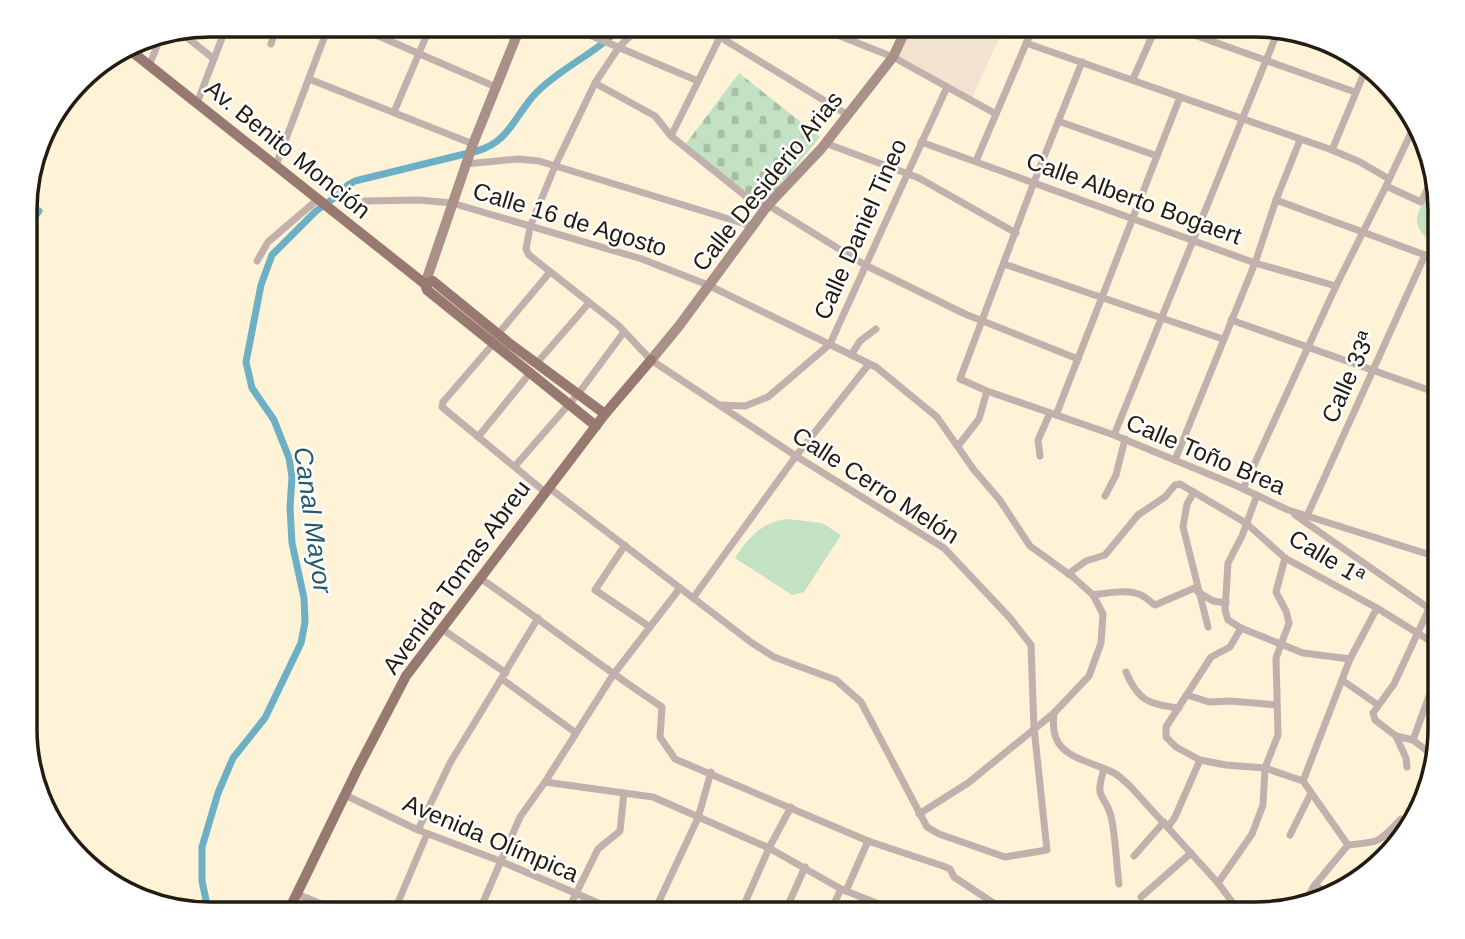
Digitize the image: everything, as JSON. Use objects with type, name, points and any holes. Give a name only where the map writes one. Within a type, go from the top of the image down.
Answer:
[{"type":"main road","points":[[425,284],[472,145],[516,37]]},
{"type":"main road","name":"Calle Desiderio Arias","points":[[651,360],[680,326],[766,208],[848,115],[893,57],[902,37]]},
{"type":"main road","name":"Av. Benito Monción","points":[[135,54],[425,284],[426,290],[533,368],[596,426]]},
{"type":"main road","name":"Avenida Tomas Abreu","points":[[293,902],[407,676],[605,414],[651,360]]},
{"type":"main road","name":"Av. Benito Monción","points":[[533,368],[578,394],[605,414]]},
{"type":"street","points":[[197,103],[222,37]]},
{"type":"street","points":[[271,44],[273,37]]},
{"type":"street","points":[[276,165],[324,37]]},
{"type":"street","points":[[382,37],[496,87]]},
{"type":"street","points":[[394,113],[426,37]]},
{"type":"street","points":[[597,37],[698,81]]},
{"type":"street","points":[[530,227],[555,166],[595,83],[616,45],[625,37]]},
{"type":"street","points":[[671,136],[720,37],[848,115]]},
{"type":"street","points":[[844,37],[893,57],[996,114]]},
{"type":"street","points":[[976,161],[1029,37]]},
{"type":"street","points":[[1133,79],[1151,37]]},
{"type":"street","points":[[1201,37],[1355,92]]},
{"type":"street","points":[[188,38],[214,59]]},
{"type":"street","points":[[1114,435],[1275,38]]},
{"type":"street","points":[[1026,43],[1332,150],[1360,162],[1388,183],[1421,202],[1427,190]]},
{"type":"street","points":[[149,66],[157,46]]},
{"type":"street","points":[[982,320],[1082,62]]},
{"type":"street","points":[[1332,150],[1363,75]]},
{"type":"street","points":[[309,79],[472,145]]},
{"type":"street","points":[[595,83],[655,116],[671,136],[766,208],[865,265],[982,320],[1078,359]]},
{"type":"street","name":"Calle Daniel Tineo","points":[[720,405],[746,406],[768,397],[830,344],[947,87]]},
{"type":"street","points":[[1040,456],[1038,440],[1078,359],[1180,97]]},
{"type":"street","points":[[1059,121],[1157,156]]},
{"type":"street","points":[[1243,489],[1336,286],[1410,134]]},
{"type":"street","points":[[1175,460],[1255,262],[1300,139]]},
{"type":"street","name":"Calle Alberto Bogaert","points":[[921,142],[1194,241],[1336,286]]},
{"type":"street","points":[[825,143],[919,178],[1016,233]]},
{"type":"street","points":[[467,162],[518,159],[555,166],[752,226]]},
{"type":"street","name":"Calle 16 de Agosto","points":[[365,201],[428,200],[452,203],[642,259],[708,285],[869,364],[937,417],[974,470],[999,499],[1030,546],[1093,595]]},
{"type":"street","points":[[1276,200],[1428,257]]},
{"type":"street","points":[[257,261],[268,242],[318,201]]},
{"type":"street","name":"Calle Cerro Melón","points":[[496,339],[443,402],[442,407],[515,466],[774,657],[836,680],[861,702],[927,827],[939,834],[1005,857],[1046,851],[1048,847],[1034,728],[1031,645],[1010,618],[944,548],[796,456],[651,360],[624,332],[526,249],[530,227]]},
{"type":"street","name":"Calle 33ª","points":[[1307,516],[1425,255]]},
{"type":"street","points":[[1004,264],[1223,339]]},
{"type":"street","points":[[496,339],[550,272]]},
{"type":"street","points":[[478,437],[589,303]]},
{"type":"street","name":"Calle Toño Brea","points":[[982,320],[960,379],[1125,439],[1288,510],[1428,554]]},
{"type":"street","points":[[1231,320],[1428,390]]},
{"type":"street","points":[[851,355],[860,341],[876,330]]},
{"type":"street","points":[[515,466],[570,404],[624,332]]},
{"type":"street","points":[[693,598],[796,456],[869,364]]},
{"type":"street","points":[[958,446],[979,419],[987,391]]},
{"type":"street","points":[[1105,496],[1116,475],[1125,439]]},
{"type":"street","points":[[1068,574],[1086,561],[1105,555],[1138,515],[1165,498],[1175,485],[1180,484],[1194,492],[1187,505],[1183,527],[1208,627]]},
{"type":"street","name":"Calle 1ª","points":[[1194,492],[1246,523],[1285,558],[1428,639]]},
{"type":"street","points":[[1257,495],[1228,563],[1228,620],[1281,645],[1312,654],[1350,659]]},
{"type":"street","points":[[1288,510],[1428,608]]},
{"type":"street","points":[[625,545],[595,590],[650,628]]},
{"type":"street","points":[[1218,883],[1252,834],[1263,805],[1265,768],[1278,735],[1276,658],[1289,623],[1276,592],[1285,558]]},
{"type":"street","points":[[480,578],[613,675],[662,707],[660,737],[675,759],[868,841],[950,869],[954,877],[992,902]]},
{"type":"street","points":[[483,902],[520,817],[613,675],[680,588]]},
{"type":"street","points":[[919,814],[968,783],[1054,713],[1088,676],[1101,643],[1103,614],[1093,595],[1115,592],[1136,594],[1142,595],[1155,605],[1197,589]]},
{"type":"street","points":[[1197,589],[1213,601],[1226,603]]},
{"type":"street","points":[[1303,781],[1350,659],[1377,608]]},
{"type":"street","points":[[1427,751],[1413,740],[1396,736],[1373,718],[1373,713],[1394,684],[1428,613]]},
{"type":"street","points":[[418,831],[450,763],[538,618]]},
{"type":"street","points":[[1241,628],[1230,647],[1211,657],[1166,727],[1166,737],[1176,747],[1200,760],[1265,768],[1303,781],[1348,845]]},
{"type":"street","points":[[442,629],[576,733]]},
{"type":"street","points":[[1126,672],[1132,688],[1139,696],[1151,703],[1179,708]]},
{"type":"street","points":[[1342,680],[1378,705]]},
{"type":"street","points":[[1187,695],[1209,702],[1277,705]]},
{"type":"street","points":[[1413,740],[1428,699]]},
{"type":"street","points":[[1054,713],[1052,726],[1059,746],[1068,754],[1116,774],[1130,786],[1232,902]]},
{"type":"street","points":[[1396,736],[1407,767]]},
{"type":"street","points":[[1134,856],[1175,817],[1200,760]]},
{"type":"street","points":[[1104,769],[1099,795],[1110,814],[1119,884]]},
{"type":"street","points":[[659,902],[698,818],[710,772]]},
{"type":"street","points":[[545,782],[653,797],[769,848],[843,890],[874,902]]},
{"type":"street","points":[[572,902],[598,849],[620,831],[624,793]]},
{"type":"street","points":[[1290,835],[1311,793]]},
{"type":"street","name":"Avenida Olímpica","points":[[345,795],[418,831],[500,861],[595,902]]},
{"type":"street","points":[[745,902],[791,807]]},
{"type":"street","points":[[1310,893],[1348,845],[1377,842],[1388,835],[1402,819]]},
{"type":"street","points":[[398,902],[427,834]]},
{"type":"street","points":[[836,902],[868,841]]},
{"type":"street","points":[[1141,897],[1191,853]]},
{"type":"street","points":[[790,902],[806,867]]},
{"type":"street","points":[[1314,886],[1321,889]]},
{"type":"street","points":[[297,894],[317,902]]},
{"type":"shaded area","points":[[906,37],[1000,37],[972,98],[897,56]]},
{"type":"green space","points":[[739,73],[820,137],[763,207],[685,145]]},
{"type":"green space","points":[[1428,197],[1428,239],[1418,226],[1417,219]]},
{"type":"green space","points":[[787,519],[822,523],[841,535],[804,592],[792,595],[735,558],[756,532]]},
{"type":"waterway","name":"Canal Mayor","points":[[206,902],[202,881],[202,847],[218,793],[233,758],[265,718],[301,643],[305,622],[304,598],[292,543],[292,477],[289,458],[274,420],[252,388],[246,362],[261,285],[272,255],[316,211],[355,181],[488,147],[505,134],[529,100],[547,83],[610,37]]}]
